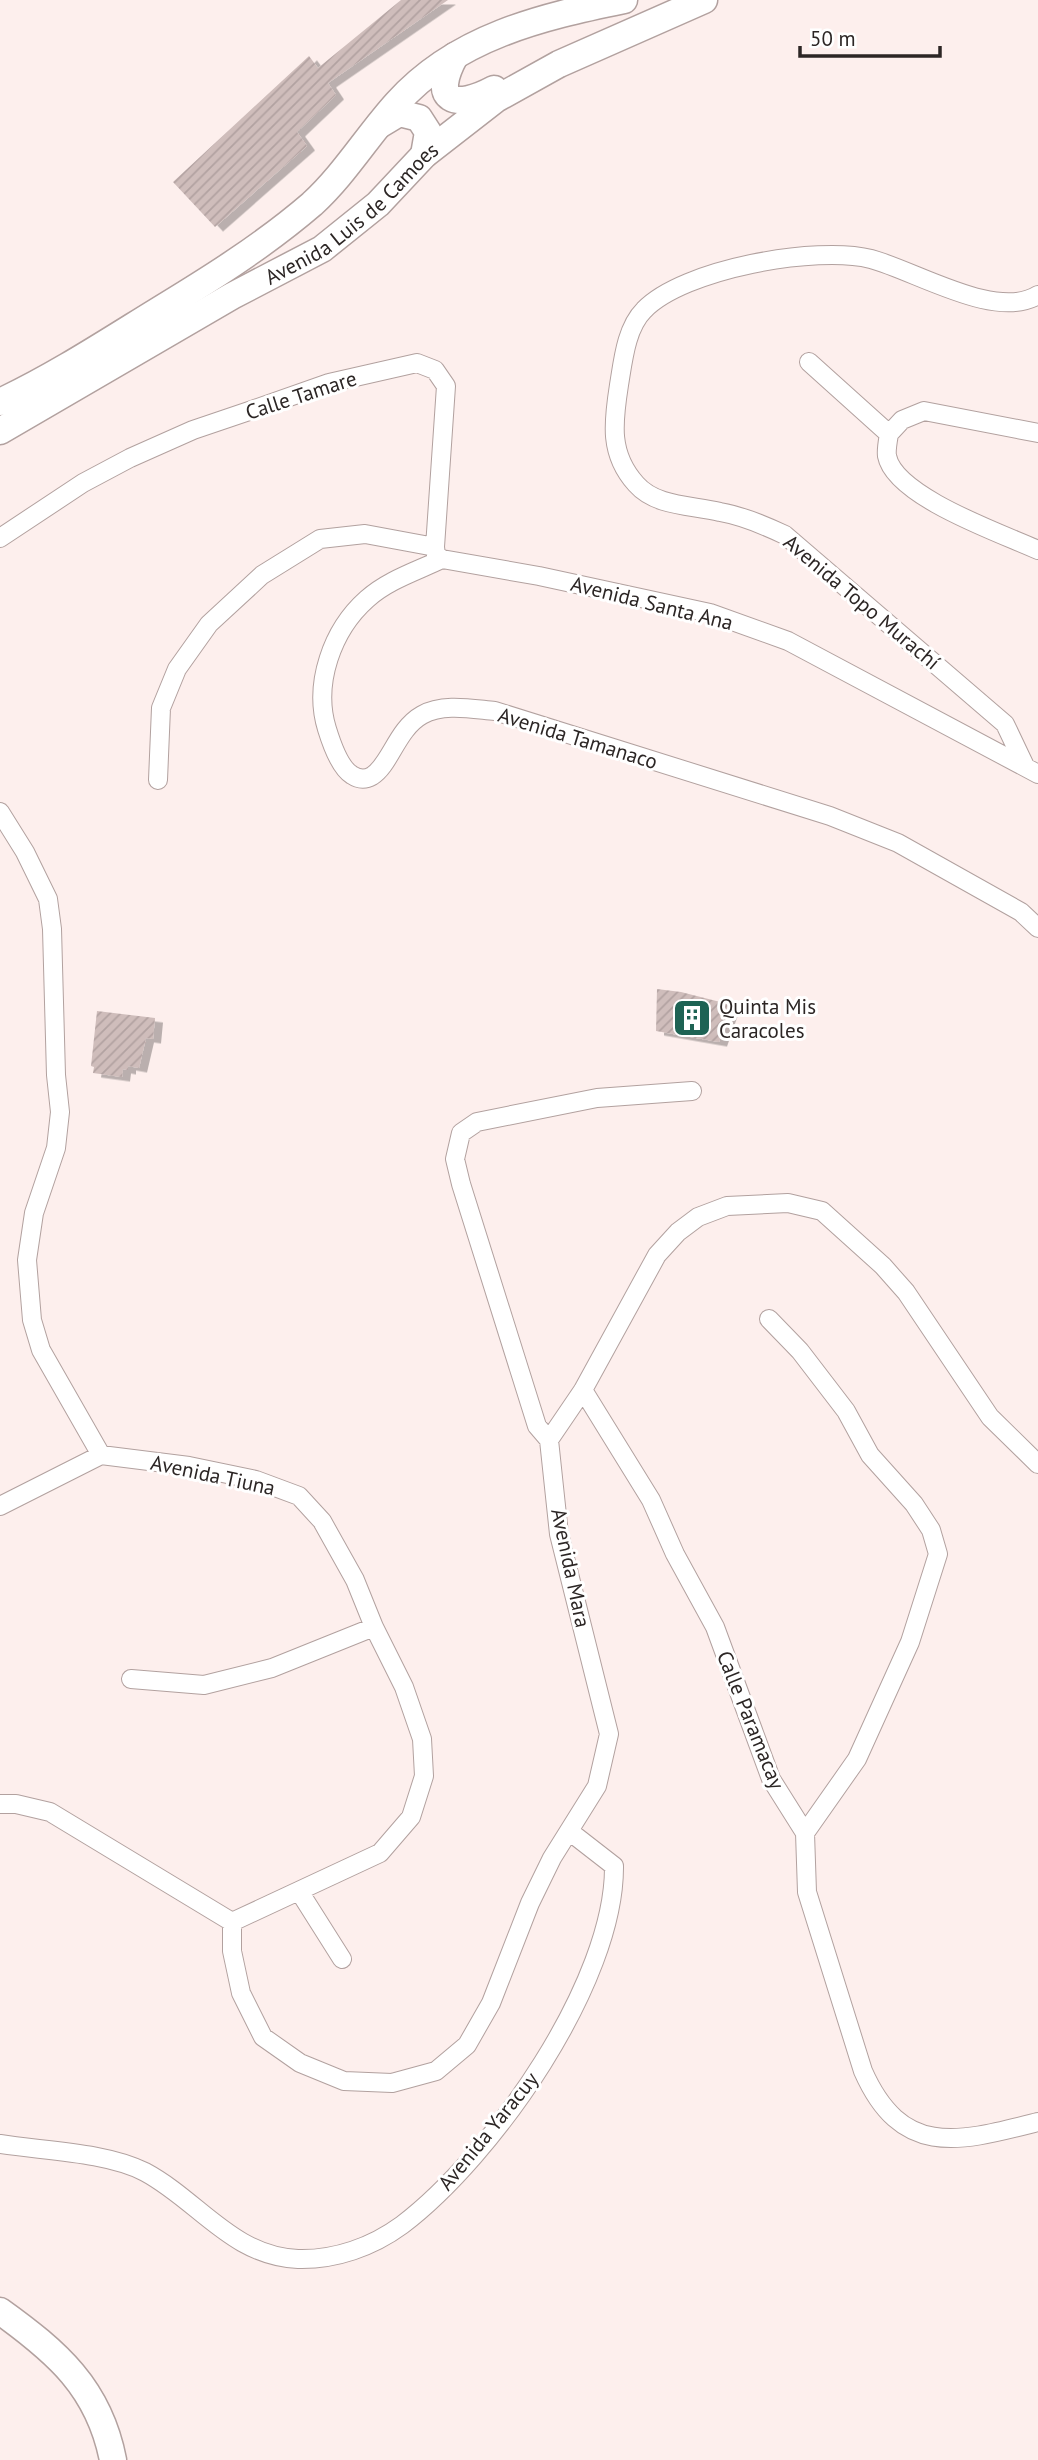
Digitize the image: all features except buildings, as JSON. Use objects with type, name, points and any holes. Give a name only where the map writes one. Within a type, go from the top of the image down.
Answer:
[{"type":"street","name":"Avenida Luis de Camoes","points":[[0,402],[47,380],[235,265],[313,202],[416,84],[455,56],[514,28],[590,4],[624,0]]},
{"type":"street","name":"Avenida Luis de Camoes","points":[[0,431],[232,296],[322,249],[378,204],[424,155],[496,99],[559,64],[704,0]]},
{"type":"street","points":[[455,56],[444,79],[448,94],[460,102],[479,98],[530,72],[559,64]]},
{"type":"street","points":[[378,125],[399,113],[419,118],[428,132],[424,155]]},
{"type":"street","name":"Avenida Topo Murachí","points":[[1031,770],[1004,724],[785,535],[756,521],[669,503],[644,494],[626,473],[614,448],[613,424],[630,333],[643,310],[685,284],[778,258],[825,253],[869,258],[981,299],[1005,303],[1038,295]]},
{"type":"street","points":[[809,362],[889,434]]},
{"type":"street","name":"Calle Tamare","points":[[0,538],[83,483],[193,430],[329,383],[417,363],[435,370],[446,386],[438,553]]},
{"type":"street","points":[[1038,433],[923,411],[902,420],[889,434],[887,457],[899,478],[925,498],[1038,550]]},
{"type":"street","name":"Avenida Santa Ana","points":[[158,780],[161,708],[177,669],[209,625],[262,575],[320,539],[365,534],[438,553],[710,613],[789,641],[1031,770]]},
{"type":"street","name":"Avenida Tamanaco","points":[[438,553],[367,599],[334,645],[324,669],[324,720],[331,741],[349,774],[362,779],[373,775],[404,729],[424,714],[456,707],[495,711],[830,816],[876,834],[898,843],[1021,912],[1038,928]]},
{"type":"street","points":[[0,812],[25,852],[48,900],[52,929],[56,1075],[61,1112],[56,1148],[34,1213],[27,1260],[32,1320],[41,1350],[101,1455],[0,1506]]},
{"type":"street","points":[[692,1091],[597,1098],[477,1122],[461,1133],[455,1158],[461,1184],[537,1426],[549,1440],[583,1391],[657,1255],[678,1232],[698,1217],[727,1206],[788,1203],[822,1211],[883,1266],[906,1292],[989,1417],[1038,1464]]},
{"type":"street","points":[[769,1319],[800,1350],[846,1411],[870,1455],[914,1504],[932,1530],[938,1554],[910,1642],[857,1759],[805,1833],[807,1892],[863,2071],[882,2108],[898,2123],[919,2133],[944,2139],[990,2134],[1038,2122]]},
{"type":"street","name":"Calle Paramacay","points":[[583,1391],[651,1500],[675,1554],[715,1626],[771,1779],[805,1833]]},
{"type":"street","name":"Avenida Mara","points":[[232,1922],[232,1951],[241,1993],[263,2037],[300,2063],[344,2081],[392,2083],[436,2071],[467,2045],[491,2003],[530,1903],[597,1786],[609,1734],[559,1534],[549,1440]]},
{"type":"street","name":"Avenida Tiuna","points":[[101,1455],[189,1466],[256,1480],[299,1496],[329,1533],[355,1580],[373,1627],[404,1687],[422,1740],[424,1776],[411,1817],[380,1853],[232,1922]]},
{"type":"street","points":[[131,1679],[204,1685],[272,1668],[373,1627]]},
{"type":"street","points":[[0,1804],[16,1804],[50,1812],[232,1922]]},
{"type":"street","name":"Avenida Yaracuy","points":[[0,2144],[114,2161],[145,2172],[220,2230],[256,2251],[297,2259],[334,2257],[400,2226],[424,2206],[471,2158],[545,2060],[567,2021],[596,1952],[614,1893],[614,1866],[569,1831]]},
{"type":"street","points":[[299,1891],[342,1959]]},
{"type":"street","points":[[0,2311],[72,2371],[95,2407],[110,2442],[113,2460]]},
{"type":"place","name":"Quinta Mis Caracoles","points":[[692,1018]]}]
